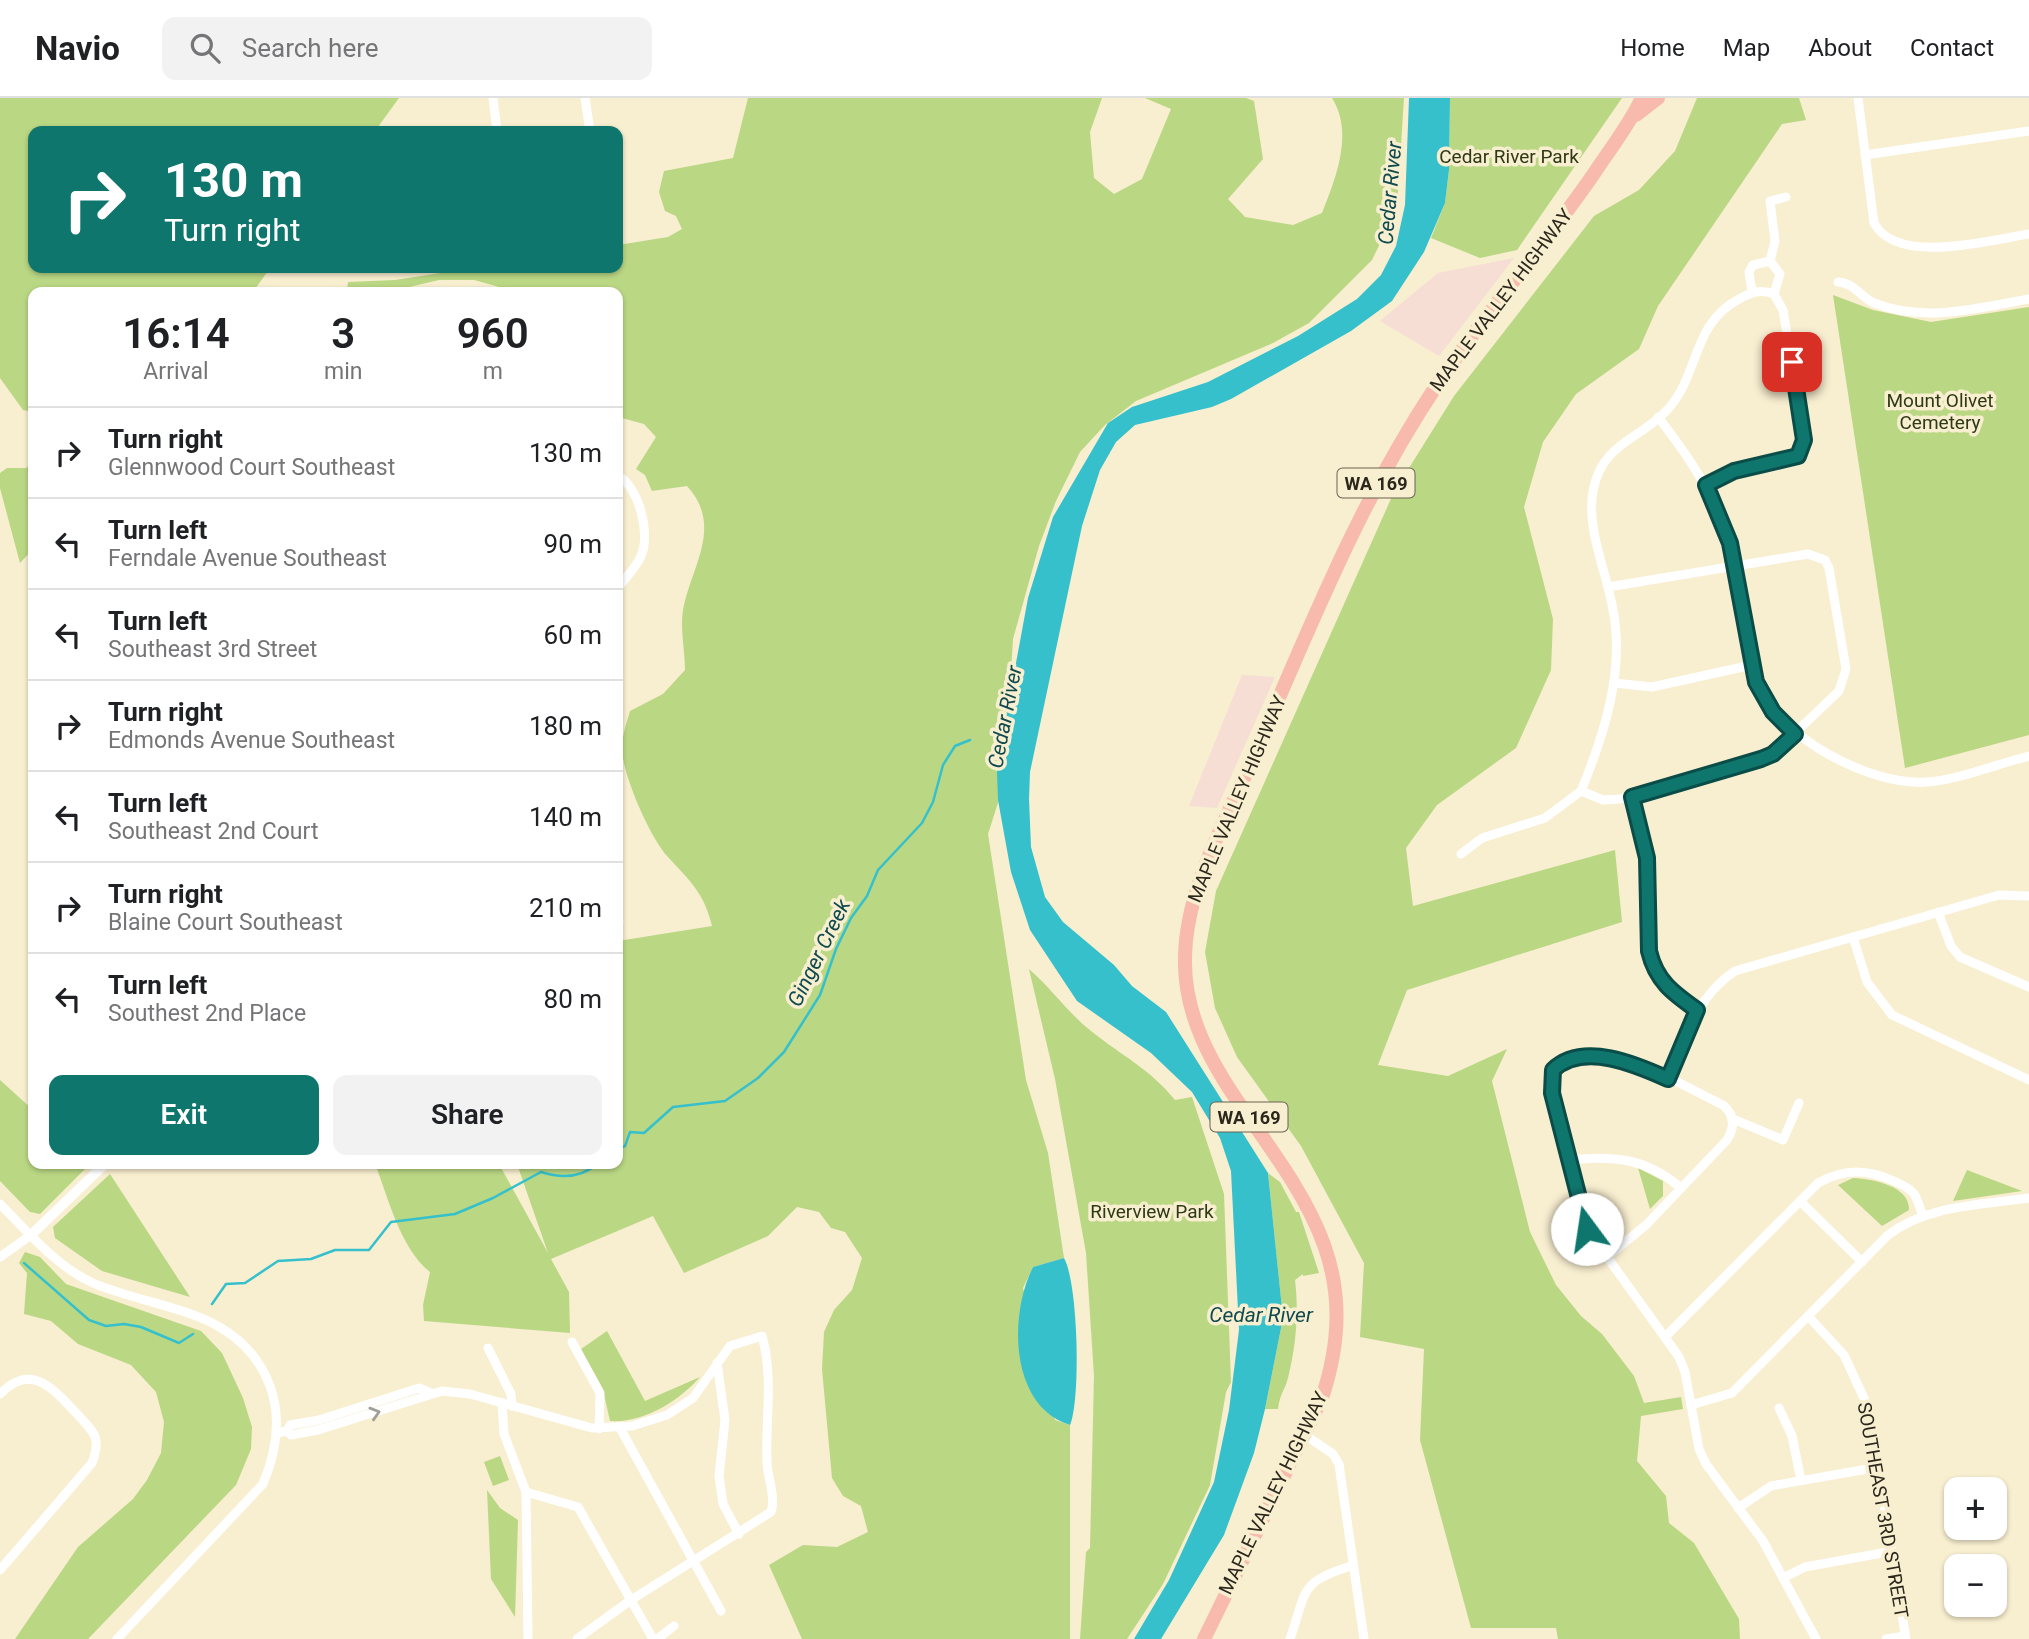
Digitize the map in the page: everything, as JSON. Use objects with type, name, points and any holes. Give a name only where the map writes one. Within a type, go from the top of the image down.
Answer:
[{"type":"main road","name":"MAPLE VALLEY HIGHWAY","points":[[1205,1639],[1322,1398],[1331,1365],[1336,1314],[1332,1273],[1318,1226],[1308,1205],[1213,1064],[1193,1016],[1184,963],[1193,902],[1290,673],[1360,517],[1389,460],[1441,379],[1559,225],[1632,118],[1642,98]]},
{"type":"main road","name":"MAPLE VALLEY HIGHWAY","points":[[1632,118],[1658,98]]},
{"type":"street","points":[[493,98],[496,126]]},
{"type":"street","points":[[585,98],[589,126]]},
{"type":"street","points":[[1858,98],[1874,223],[1885,236],[1932,249],[2029,234]]},
{"type":"street","points":[[1866,155],[2029,131]]},
{"type":"street","points":[[1770,261],[1775,241],[1770,201],[1786,197]]},
{"type":"street","points":[[1752,292],[1749,272],[1753,265],[1770,261]]},
{"type":"street","points":[[1770,261],[1780,274],[1774,294]]},
{"type":"street","points":[[1838,282],[1860,290],[1875,303],[1932,314],[2029,299]]},
{"type":"street","points":[[1461,854],[1482,838],[1545,818],[1581,790],[1597,748],[1614,683],[1616,632],[1592,510],[1597,473],[1607,455],[1658,417],[1676,397],[1716,315],[1752,292],[1765,291],[1774,294],[1783,310],[1804,440],[1798,456],[1734,471],[1706,485]]},
{"type":"street","points":[[1658,417],[1706,485],[1724,522],[1736,566],[1756,682],[1773,712],[1795,734],[1875,774],[1899,780],[1927,782],[2029,756]]},
{"type":"street","points":[[623,481],[635,492],[644,542],[641,556],[623,581]]},
{"type":"street","points":[[1581,790],[1603,800],[1632,797],[1773,754],[1839,691],[1846,677],[1829,568],[1818,557],[1808,554],[1608,587]]},
{"type":"street","points":[[1614,683],[1652,687],[1752,665]]},
{"type":"street","points":[[1632,797],[1647,858],[1649,951],[1652,964],[1657,977],[1669,990],[1697,1010]]},
{"type":"street","points":[[1668,1079],[1697,1010],[1710,991],[1735,971],[1999,895],[2029,896]]},
{"type":"street","points":[[1938,912],[1951,946],[1960,957],[2029,987]]},
{"type":"street","points":[[1853,937],[1867,982],[1892,1015],[2029,1080]]},
{"type":"street","points":[[1607,1257],[1646,1225],[1680,1186],[1727,1140],[1734,1129],[1730,1111],[1723,1105],[1621,1059],[1606,1057],[1561,1063],[1553,1070],[1552,1093],[1587,1229],[1607,1257],[1666,1336],[1685,1373],[1699,1449],[1763,1541],[1816,1639]]},
{"type":"street","points":[[1732,1119],[1783,1140],[1799,1102]]},
{"type":"street","points":[[1570,1160],[1601,1156],[1628,1158],[1648,1165],[1680,1186]]},
{"type":"street","points":[[0,1257],[31,1235],[100,1169]]},
{"type":"street","points":[[1666,1336],[1818,1183],[1832,1175],[1846,1172],[1875,1173],[1914,1193],[1922,1214]]},
{"type":"street","points":[[1691,1405],[1732,1393],[1888,1235],[1922,1214],[2029,1198]]},
{"type":"street","points":[[1800,1201],[1862,1262]]},
{"type":"street","points":[[0,1204],[77,1275],[230,1331],[257,1358],[266,1375],[282,1432]]},
{"type":"street","name":"SOUTHEAST 3RD STREET","points":[[1808,1316],[1844,1355],[1857,1378],[1868,1407],[1906,1638]]},
{"type":"street","points":[[117,1639],[250,1502],[269,1469],[282,1432],[290,1425],[319,1420],[419,1388],[430,1393],[455,1391],[599,1429],[648,1423],[681,1408],[704,1387],[730,1346],[762,1336],[769,1369],[767,1462],[773,1505],[766,1517],[631,1600],[577,1639]]},
{"type":"street","points":[[572,1342],[600,1393],[602,1403],[599,1429]]},
{"type":"street","points":[[488,1348],[511,1394],[507,1404],[504,1434],[526,1492],[528,1639]]},
{"type":"street","points":[[717,1363],[725,1411],[719,1454],[721,1495],[739,1534]]},
{"type":"street","points":[[0,1394],[18,1381],[29,1378],[52,1387],[96,1438],[96,1452],[92,1463],[0,1570]]},
{"type":"street","points":[[1779,1408],[1794,1443],[1801,1480]]},
{"type":"street","points":[[620,1428],[721,1611]]},
{"type":"street","points":[[1305,1435],[1333,1454],[1339,1464],[1364,1639]]},
{"type":"street","points":[[1738,1508],[1771,1486],[1879,1467]]},
{"type":"street","points":[[526,1492],[578,1507],[655,1639],[674,1626]]},
{"type":"street","points":[[1783,1578],[1805,1567],[1893,1551]]},
{"type":"street","points":[[1290,1639],[1312,1581],[1321,1575],[1352,1566]]},
{"type":"street","points":[[1886,1639],[1906,1638]]},
{"type":"shaded area","points":[[1514,258],[1439,356],[1380,321],[1438,273]]},
{"type":"shaded area","points":[[1242,675],[1275,677],[1217,808],[1189,806]]},
{"type":"green space","points":[[0,98],[399,98],[379,126],[28,126],[28,273],[266,273],[257,287],[28,287],[28,411],[23,410],[0,378]]},
{"type":"green space","points":[[748,98],[1102,98],[1090,132],[1094,178],[1114,194],[1142,179],[1171,109],[1145,98],[1246,98],[1254,101],[1263,159],[1228,199],[1245,217],[1293,225],[1322,213],[1333,185],[1340,155],[1342,126],[1332,98],[1404,98],[1397,208],[1372,260],[1309,323],[1273,343],[1136,401],[1105,425],[1080,452],[1056,501],[1039,546],[1013,639],[1004,784],[988,834],[1026,1080],[1048,1153],[1064,1258],[1033,1267],[1023,1288],[1055,1420],[1070,1425],[1070,1639],[802,1639],[769,1565],[803,1545],[837,1547],[868,1532],[861,1506],[843,1496],[832,1478],[822,1369],[824,1332],[834,1310],[852,1290],[862,1258],[845,1232],[831,1228],[819,1212],[797,1207],[768,1236],[684,1273],[653,1216],[551,1259],[569,1292],[570,1333],[424,1321],[423,1305],[430,1272],[403,1237],[377,1169],[502,1169],[548,1253],[519,1169],[623,1169],[623,940],[712,926],[700,895],[660,847],[645,820],[631,787],[623,758],[624,733],[630,711],[663,694],[685,670],[683,610],[702,547],[704,531],[698,501],[687,486],[652,491],[645,475],[636,469],[656,437],[644,424],[623,418],[623,287],[499,287],[474,280],[439,280],[409,287],[348,287],[348,282],[395,280],[440,273],[623,273],[623,244],[668,237],[682,229],[676,216],[665,211],[659,192],[664,171],[733,158]]},
{"type":"green space","name":"Cedar River Park","points":[[1450,98],[1622,98],[1517,250],[1480,258],[1431,238],[1445,203],[1449,170]]},
{"type":"green space","points":[[1697,98],[1799,98],[1806,120],[1782,124],[1658,306],[1639,349],[1576,394],[1543,442],[1524,507],[1553,619],[1551,670],[1516,748],[1437,805],[1406,848],[1413,906],[1615,850],[1622,922],[1407,990],[1378,1065],[1448,1076],[1507,1049],[1492,1081],[1530,1232],[1556,1285],[1581,1316],[1602,1334],[1634,1376],[1644,1403],[1681,1397],[1683,1409],[1641,1416],[1637,1461],[1666,1496],[1669,1523],[1694,1543],[1739,1619],[1740,1639],[1558,1639],[1556,1628],[1471,1628],[1420,1440],[1424,1349],[1360,1337],[1364,1263],[1301,1146],[1237,1057],[1215,1008],[1205,952],[1216,891],[1394,492],[1454,396],[1594,216],[1639,190],[1675,151]]},
{"type":"green space","name":"Mount Olivet Cemetery","points":[[1833,295],[1873,310],[1931,322],[2029,307],[2029,735],[1905,768]]},
{"type":"green space","points":[[28,466],[28,554],[20,563],[0,488],[0,473],[7,468]]},
{"type":"green space","name":"Riverview Park","points":[[1029,969],[1083,1025],[1145,1071],[1175,1100],[1192,1097],[1224,1194],[1231,1382],[1226,1392],[1210,1485],[1163,1584],[1127,1639],[1080,1639],[1086,1552],[1090,1548],[1094,1376],[1086,1253],[1055,1079]]},
{"type":"green space","points":[[0,1080],[28,1105],[28,1169],[85,1169],[40,1214],[30,1212],[0,1181]]},
{"type":"green space","points":[[1638,1168],[1663,1181],[1663,1196],[1650,1209]]},
{"type":"green space","points":[[1967,1170],[2022,1191],[1953,1201]]},
{"type":"green space","points":[[1268,1173],[1280,1182],[1296,1212],[1299,1212],[1319,1273],[1303,1274],[1295,1280],[1295,1341],[1288,1378],[1278,1409],[1265,1409],[1283,1318]]},
{"type":"green space","points":[[110,1174],[190,1297],[102,1271],[55,1238],[53,1227]]},
{"type":"green space","points":[[1853,1178],[1889,1185],[1903,1195],[1909,1210],[1882,1226],[1838,1185]]},
{"type":"green space","points":[[25,1252],[40,1257],[66,1284],[201,1331],[222,1353],[243,1398],[252,1427],[251,1449],[236,1485],[88,1639],[15,1639],[78,1547],[133,1499],[147,1480],[161,1453],[164,1422],[156,1392],[131,1365],[78,1344],[51,1321],[24,1314],[27,1273],[19,1263]]},
{"type":"green space","points":[[607,1331],[645,1401],[700,1377],[660,1409],[623,1421],[610,1421],[603,1390],[581,1349]]},
{"type":"green space","points":[[500,1456],[509,1480],[493,1486],[484,1462]]},
{"type":"green space","points":[[487,1490],[500,1508],[518,1520],[515,1617],[491,1579]]},
{"type":"water","name":"Cedar River","points":[[1409,98],[1450,98],[1449,170],[1445,203],[1424,252],[1392,301],[1351,331],[1231,399],[1212,407],[1135,425],[1116,442],[1100,470],[1082,526],[1030,772],[1031,847],[1045,897],[1063,922],[1114,965],[1132,986],[1166,1012],[1268,1173],[1283,1318],[1254,1453],[1224,1535],[1161,1639],[1134,1639],[1169,1580],[1214,1482],[1229,1410],[1239,1330],[1231,1171],[1220,1138],[1192,1092],[1151,1053],[1077,1001],[1030,930],[1011,872],[998,800],[997,772],[1011,690],[1028,598],[1053,517],[1108,423],[1132,407],[1208,382],[1298,336],[1357,299],[1381,275],[1396,246],[1405,205]]},
{"type":"water","points":[[1064,1258],[1069,1271],[1075,1315],[1077,1367],[1070,1425],[1050,1415],[1035,1399],[1025,1379],[1018,1333],[1025,1287],[1033,1267]]},
{"type":"waterway","name":"Ginger Creek","points":[[623,1147],[630,1132],[644,1133],[673,1107],[725,1101],[758,1078],[784,1052],[820,995],[836,949],[851,918],[867,896],[878,870],[922,823],[933,802],[943,765],[955,746],[970,740]]},
{"type":"waterway","name":"Ginger Creek","points":[[212,1304],[226,1284],[245,1283],[278,1261],[311,1259],[335,1250],[369,1250],[391,1222],[455,1214],[493,1198],[541,1172],[570,1176],[591,1169]]},
{"type":"waterway","name":"Ginger Creek","points":[[24,1263],[89,1320],[106,1326],[124,1324],[141,1327],[179,1343],[193,1334]]},
{"type":"route","points":[[1587,1229],[1552,1093],[1553,1070],[1561,1063],[1606,1057],[1621,1059],[1668,1079],[1697,1010],[1669,990],[1657,977],[1652,964],[1649,951],[1647,858],[1632,797],[1761,759],[1773,754],[1795,734],[1773,712],[1756,682],[1736,566],[1724,522],[1706,485],[1734,471],[1798,456],[1804,440],[1792,362]]}]
